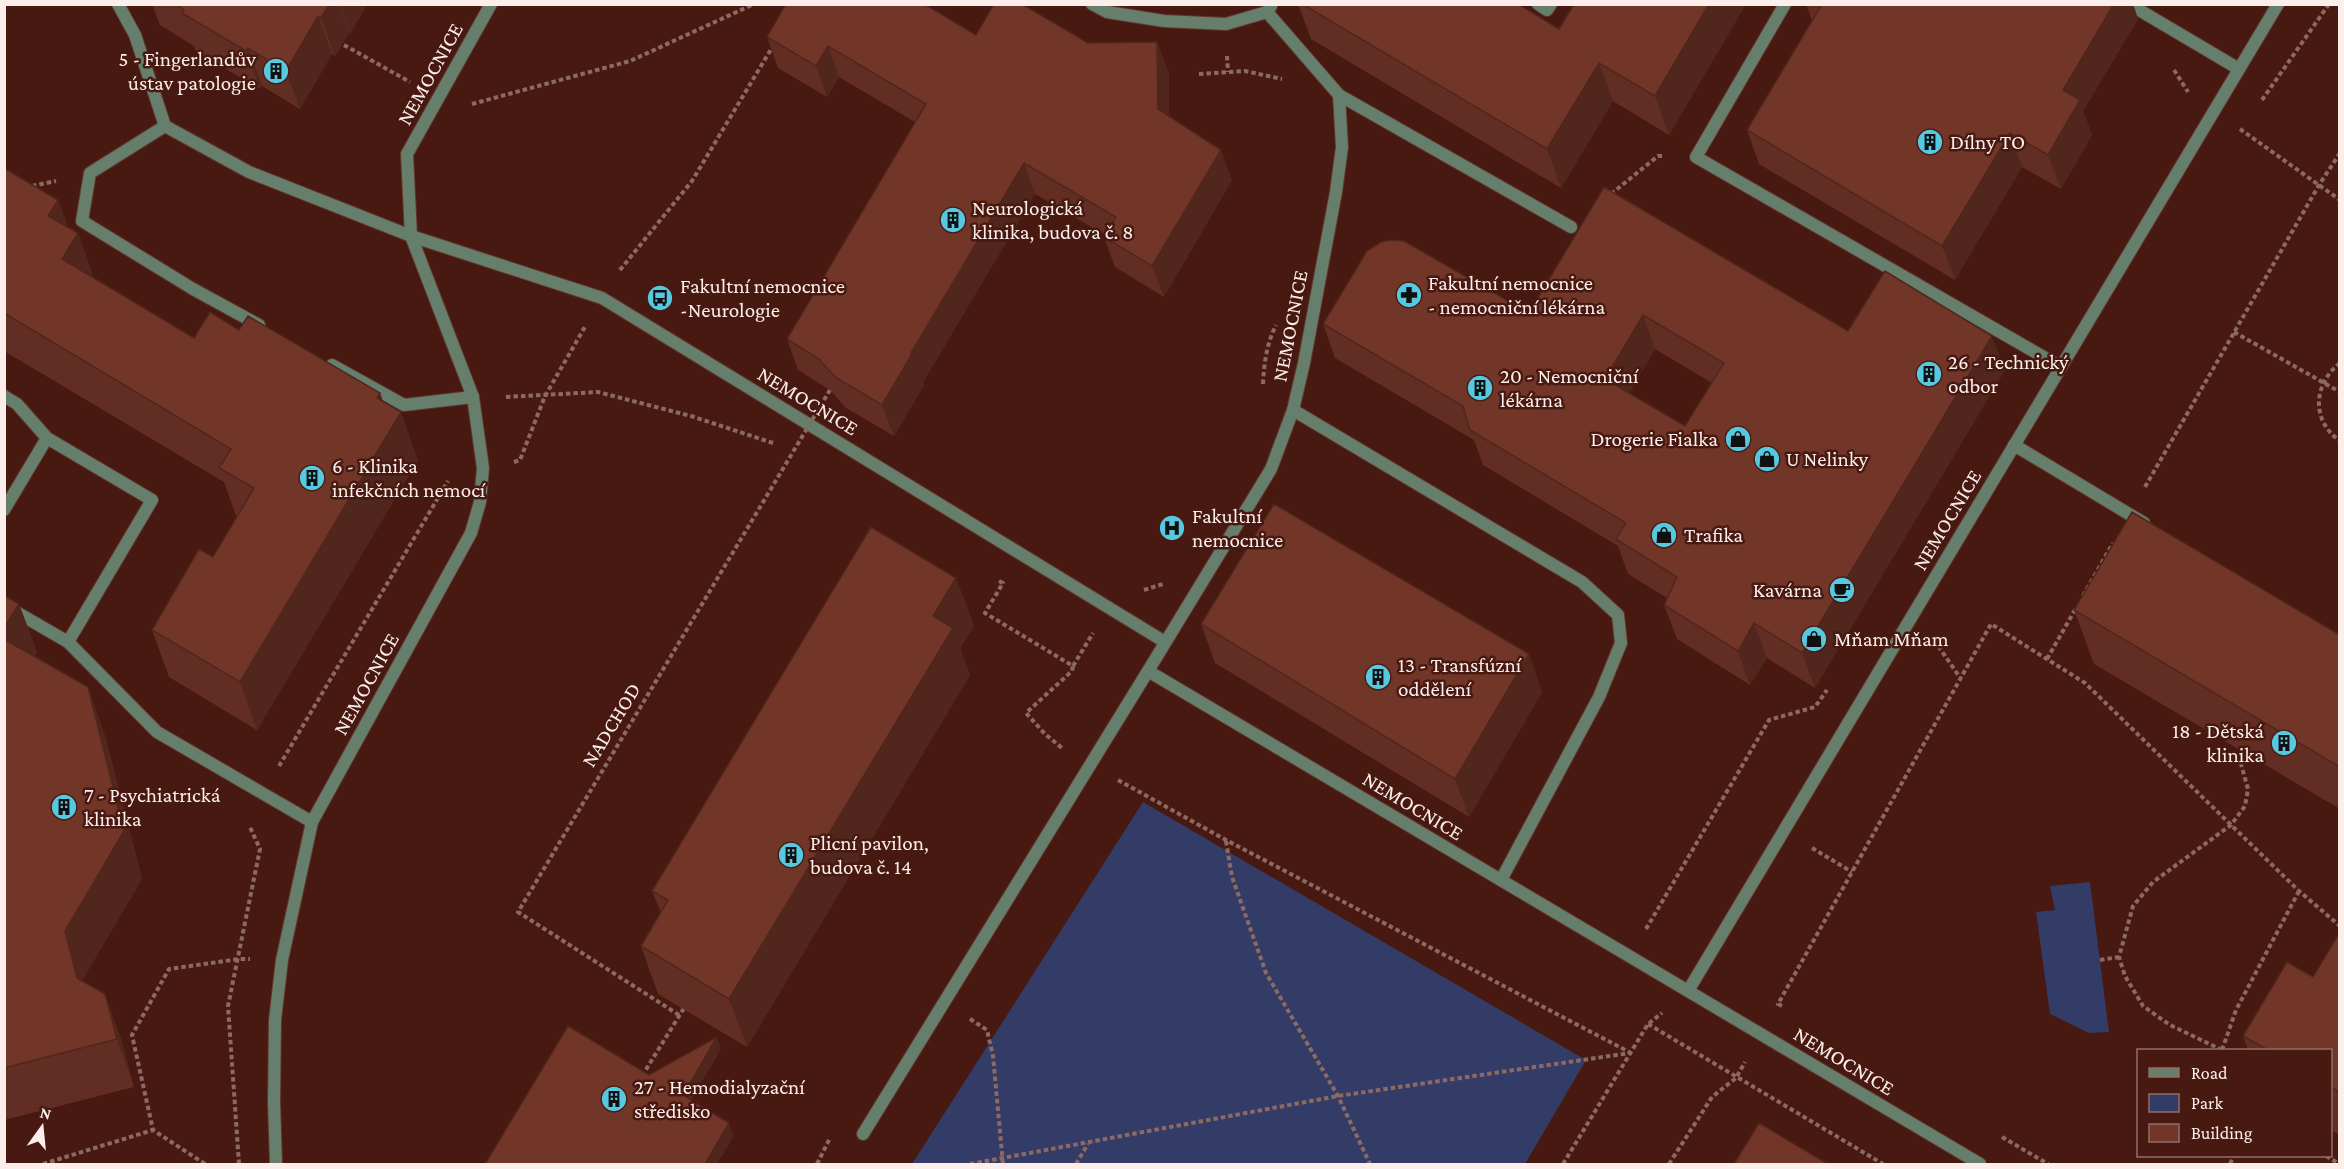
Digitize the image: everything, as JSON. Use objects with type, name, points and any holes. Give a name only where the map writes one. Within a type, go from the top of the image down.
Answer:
[{"type":"street","points":[[118,4],[135,35],[165,126],[249,172],[411,236]]},
{"type":"street","name":"NEMOCNICE","points":[[276,1164],[275,1020],[282,960],[312,822],[471,533],[480,502],[483,468],[473,397],[411,236],[407,154],[491,4]]},
{"type":"street","points":[[1092,4],[1107,12],[1164,21],[1226,24],[1269,8],[1339,95],[1571,227]]},
{"type":"street","points":[[1538,4],[1547,10],[1551,4]]},
{"type":"street","points":[[1785,4],[1696,157],[2061,367]]},
{"type":"street","points":[[2129,4],[2239,69]]},
{"type":"street","name":"NEMOCNICE","points":[[1688,991],[2278,4]]},
{"type":"street","name":"NEMOCNICE","points":[[1339,95],[1342,147],[1336,192],[1293,410],[1271,469],[1148,671],[1980,1164]]},
{"type":"street","points":[[165,126],[90,173],[82,221],[193,289],[273,333]]},
{"type":"street","name":"NEMOCNICE","points":[[411,236],[602,298],[1165,642]]},
{"type":"street","points":[[324,361],[404,405],[473,397]]},
{"type":"street","points":[[4,396],[17,404],[47,438],[152,500],[68,642]]},
{"type":"street","points":[[1293,410],[1582,582],[1618,615],[1621,644],[1599,697],[1501,880]]},
{"type":"street","points":[[4,510],[47,438]]},
{"type":"street","points":[[2014,445],[2159,532]]},
{"type":"street","points":[[4,605],[68,642],[157,732],[312,822]]},
{"type":"street","points":[[863,1134],[1148,671]]},
{"type":"path","points":[[344,45],[456,109],[630,61],[754,4]]},
{"type":"path","points":[[2261,100],[2329,4]]},
{"type":"path","points":[[602,298],[637,247],[692,181],[774,44]]},
{"type":"path","points":[[1199,74],[1245,71],[1283,79],[1289,84]]},
{"type":"path","points":[[2214,111],[2340,200]]},
{"type":"path","points":[[2082,597],[2319,185],[2340,153]]},
{"type":"path","points":[[1571,227],[1658,156],[1696,157]]},
{"type":"path","points":[[26,188],[90,173]]},
{"type":"path","points":[[1263,387],[1266,355],[1271,335],[1280,317]]},
{"type":"path","points":[[2234,332],[2340,392]]},
{"type":"path","points":[[2340,363],[2332,369],[2323,382],[2318,406],[2320,417],[2326,428],[2340,441]]},
{"type":"path","name":"NADCHOD","points":[[679,1015],[518,912],[830,390]]},
{"type":"path","points":[[473,397],[545,396],[598,392],[691,416],[782,446]]},
{"type":"path","points":[[791,452],[801,458]]},
{"type":"path","points":[[1073,666],[1122,585],[1142,590],[1162,585],[1169,575]]},
{"type":"path","points":[[985,613],[1003,583],[993,577]]},
{"type":"path","points":[[2047,659],[2076,607]]},
{"type":"path","points":[[1669,1164],[1712,1097],[1736,1078],[1991,624],[2085,682],[2299,891],[2340,926]]},
{"type":"path","points":[[1630,957],[1769,720],[1815,707],[1828,688]]},
{"type":"path","points":[[2220,1049],[2170,1025],[2143,1006],[2126,976],[2119,957],[2133,906],[2153,882],[2231,825],[2246,806],[2248,789],[2239,757]]},
{"type":"path","points":[[1784,831],[1852,872]]},
{"type":"path","points":[[1370,1164],[1338,1095],[1266,973],[1232,877],[1226,840],[1631,1053]]},
{"type":"path","points":[[2222,1049],[2236,1010],[2299,891]]},
{"type":"path","points":[[2100,960],[2119,957]]},
{"type":"path","points":[[205,1164],[153,1130],[132,1035],[168,969],[238,959],[282,960]]},
{"type":"path","points":[[1563,1164],[1648,1024],[1688,991]]},
{"type":"path","points":[[944,1003],[987,1030],[993,1056],[1002,1162]]},
{"type":"path","points":[[1778,1004],[1788,1010]]},
{"type":"path","points":[[637,1085],[684,1008]]},
{"type":"path","points":[[1648,1024],[1883,1164]]},
{"type":"path","points":[[970,1164],[1002,1162],[1338,1095],[1631,1053]]},
{"type":"path","points":[[43,1164],[153,1130]]},
{"type":"path","points":[[1998,1135],[2048,1164]]},
{"type":"path","points":[[1076,1164],[1089,1144]]},
{"type":"green space","points":[[1143,802],[1586,1060],[1525,1164],[912,1164]]},
{"type":"green space","points":[[2090,882],[2109,1032],[2089,1033],[2050,1014],[2036,912],[2055,910],[2050,886]]},
{"type":"building","points":[[175,4],[329,4],[321,18],[318,16],[286,71],[248,48],[246,51],[182,13],[184,10]]},
{"type":"building","name":"Neurologická klinika, budova č. 8","points":[[786,4],[924,4],[976,35],[994,4],[1022,4],[1088,43],[1157,42],[1158,109],[1221,150],[1152,266],[1104,237],[1116,217],[1024,163],[882,405],[835,377],[819,359],[787,339],[926,104],[828,46],[816,66],[767,37]]},
{"type":"building","points":[[1302,4],[1518,4],[1559,29],[1574,4],[1709,4],[1655,96],[1599,63],[1547,149]]},
{"type":"building","name":"Dílny TO","points":[[1822,4],[2114,4],[2063,90],[2080,100],[2048,155],[2010,133],[1942,246],[1747,130]]},
{"type":"building","name":"6 - Klinika infekčních nemocí","points":[[4,168],[58,200],[48,216],[78,233],[62,259],[194,338],[210,312],[239,330],[248,316],[380,393],[377,398],[401,412],[240,682],[152,630],[199,549],[213,557],[254,488],[219,468],[231,449],[4,313]]},
{"type":"building","points":[[1604,187],[1848,331],[1885,271],[1992,336],[1802,653],[1754,623],[1738,651],[1664,605],[1677,577],[1616,539],[1626,523],[1470,430],[1463,406],[1323,324],[1367,251],[1381,242],[1390,240],[1404,241],[1529,313]],"holes":[[[1643,315],[1724,363],[1685,426],[1605,379]]]},
{"type":"building","name":"13 - Transfúzní oddělení","points":[[1274,504],[1529,654],[1455,779],[1201,624]]},
{"type":"building","name":"18 - Dětská klinika","points":[[2132,512],[2340,635],[2340,767],[2074,610]]},
{"type":"building","name":"Plicní pavilon, budova č. 14","points":[[871,527],[956,578],[933,616],[953,628],[729,999],[641,946],[668,900],[652,891]]},
{"type":"building","points":[[4,595],[19,604],[4,628]]},
{"type":"building","name":"7 - Psychiatrická klinika","points":[[4,639],[88,687],[124,831],[65,931],[77,978],[105,994],[117,1039],[4,1068]]},
{"type":"building","points":[[2340,932],[2340,1093],[2332,1088],[2332,1049],[2266,1049],[2243,1036],[2287,962],[2313,977]]},
{"type":"building","name":"27 - Hemodialyzační středisko","points":[[568,1026],[649,1075],[717,1037],[683,1095],[729,1123],[705,1164],[485,1164]]},
{"type":"building","points":[[1759,1123],[1828,1164],[1734,1164]]},
{"type":"place","name":"5 - Fingerlandův ústav patologie","points":[[276,71]]},
{"type":"place","name":"Dílny TO","points":[[1930,142]]},
{"type":"place","name":"Neurologická klinika, budova č. 8","points":[[953,220]]},
{"type":"place","name":"Fakultní nemocnice - nemocniční lékárna","points":[[1409,295]]},
{"type":"place","name":"Fakultní nemocnice -Neurologie","points":[[660,298]]},
{"type":"place","name":"26 - Technický odbor","points":[[1929,374]]},
{"type":"place","name":"20 - Nemocniční lékárna","points":[[1480,388]]},
{"type":"place","name":"Drogerie Fialka","points":[[1738,439]]},
{"type":"place","name":"U Nelinky","points":[[1767,459]]},
{"type":"place","name":"6 - Klinika infekčních nemocí","points":[[312,478]]},
{"type":"place","name":"Fakultní nemocnice","points":[[1172,528]]},
{"type":"place","name":"Trafika","points":[[1664,535]]},
{"type":"place","name":"Kavárna","points":[[1842,590]]},
{"type":"place","name":"Mňam Mňam","points":[[1814,639]]},
{"type":"place","name":"13 - Transfúzní oddělení","points":[[1378,677]]},
{"type":"place","name":"18 - Dětská klinika","points":[[2284,743]]},
{"type":"place","name":"7 - Psychiatrická klinika","points":[[64,807]]},
{"type":"place","name":"Plicní pavilon, budova č. 14","points":[[791,855]]},
{"type":"place","name":"27 - Hemodialyzační středisko","points":[[614,1099]]}]
